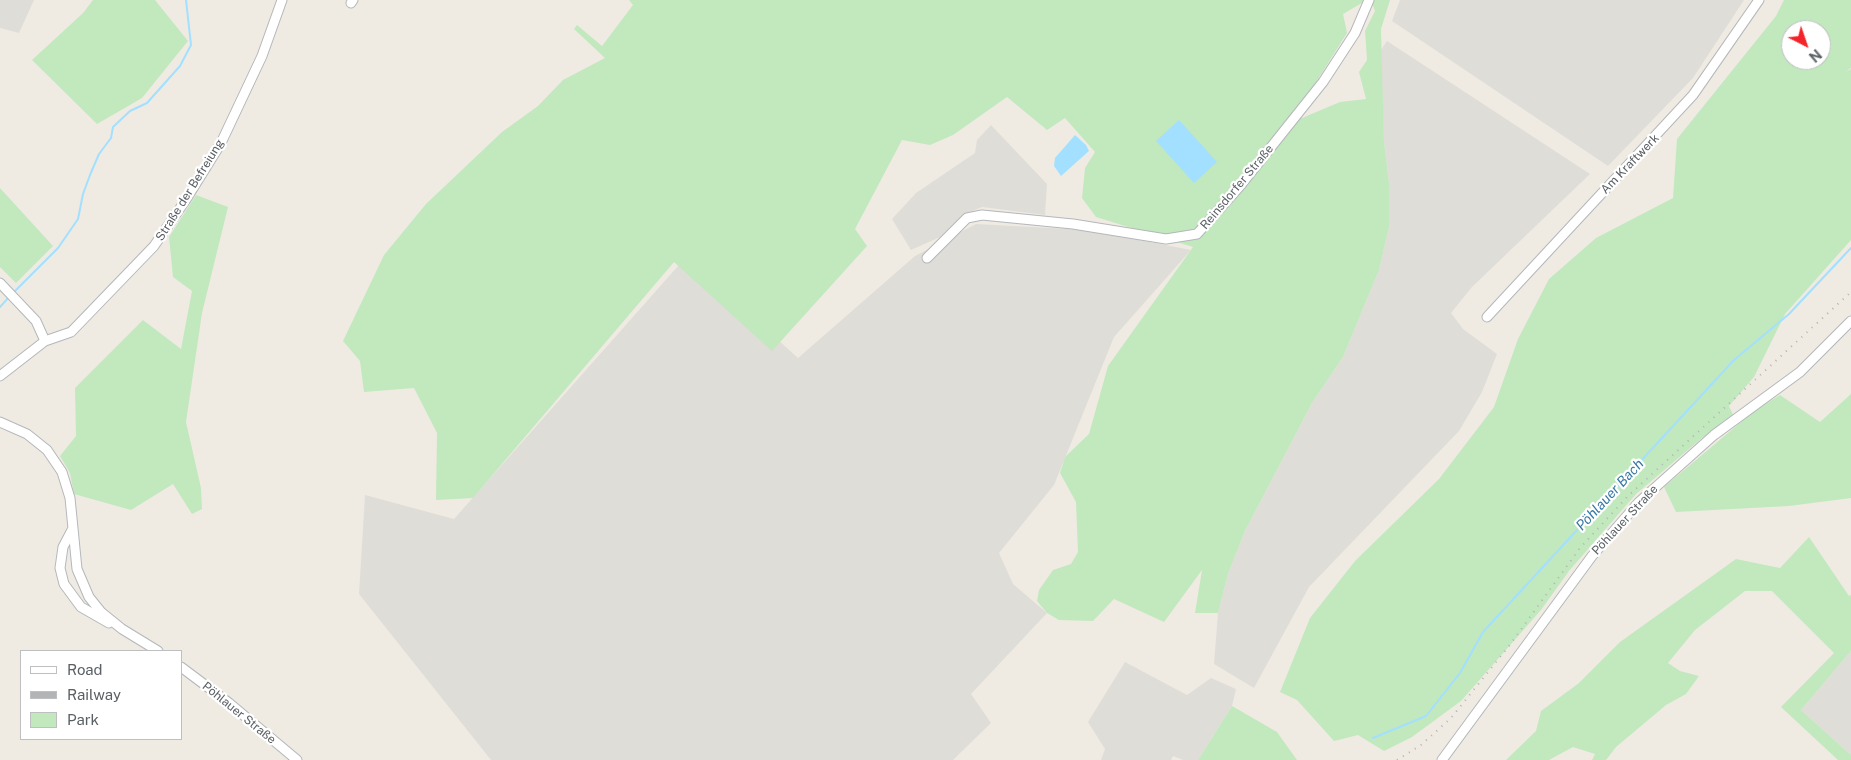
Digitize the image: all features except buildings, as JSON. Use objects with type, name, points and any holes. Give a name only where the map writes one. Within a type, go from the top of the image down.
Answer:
[{"type":"street","name":"Straße der Befreiung","points":[[0,376],[45,341],[71,332],[160,238],[220,143],[262,56],[282,0]]},
{"type":"street","name":"Reinsdorfer Straße","points":[[927,258],[967,218],[982,214],[1073,224],[1166,239],[1197,234],[1240,186],[1323,82],[1355,33],[1369,0]]},
{"type":"street","name":"Am Kraftwerk","points":[[1487,317],[1693,95],[1759,0]]},
{"type":"street","points":[[0,283],[36,320],[45,341]]},
{"type":"street","name":"Pöhlauer Straße","points":[[1442,760],[1592,556],[1639,502],[1714,435],[1800,372],[1851,321]]},
{"type":"street","points":[[0,422],[27,434],[47,450],[62,472],[70,498],[77,569],[81,583],[101,612],[122,629]]},
{"type":"street","points":[[73,528],[63,547],[60,568],[64,584],[81,606],[156,650]]},
{"type":"street","name":"Pöhlauer Straße","points":[[182,669],[228,703],[297,760]]},
{"type":"shaded area","points":[[0,0],[34,0],[19,33],[0,28]]},
{"type":"shaded area","points":[[1400,0],[1744,0],[1693,78],[1608,166],[1392,21]]},
{"type":"shaded area","points":[[1387,41],[1590,174],[1472,287],[1451,313],[1463,329],[1497,354],[1482,392],[1459,431],[1309,587],[1254,688],[1214,664],[1218,613],[1228,574],[1245,531],[1312,403],[1343,357],[1379,270],[1389,227],[1389,183],[1384,141],[1381,50]]},
{"type":"shaded area","points":[[991,125],[1047,184],[1045,215],[982,207],[963,215],[940,237],[911,250],[892,219],[916,193],[975,153],[977,140]]},
{"type":"shaded area","points":[[976,224],[1088,230],[1191,250],[1114,337],[1054,485],[999,553],[1013,584],[1047,613],[971,694],[991,723],[953,760],[491,760],[359,594],[365,495],[454,519],[686,257],[798,358],[915,256]]},
{"type":"shaded area","points":[[1851,651],[1851,755],[1801,710]]},
{"type":"shaded area","points":[[1125,662],[1187,695],[1211,678],[1236,689],[1232,706],[1198,760],[1183,760],[1173,756],[1171,760],[1101,760],[1105,749],[1088,722]]},
{"type":"green space","points":[[93,0],[155,0],[188,41],[142,98],[97,124],[32,60],[83,13]]},
{"type":"green space","points":[[629,0],[1367,0],[1343,14],[1347,33],[1296,114],[1302,118],[1340,102],[1366,99],[1359,72],[1367,60],[1365,31],[1375,11],[1371,0],[1390,0],[1381,29],[1384,141],[1389,183],[1389,227],[1379,270],[1343,357],[1312,403],[1245,531],[1228,574],[1218,613],[1195,613],[1202,570],[1164,622],[1114,599],[1093,621],[1059,620],[1047,613],[1037,601],[1039,590],[1053,570],[1071,564],[1078,552],[1076,502],[1060,473],[1065,457],[1089,434],[1108,366],[1193,247],[1096,217],[1082,198],[1085,168],[1095,152],[1065,118],[1047,130],[1007,97],[953,135],[930,145],[902,140],[855,229],[867,246],[772,351],[674,262],[473,498],[436,500],[437,433],[414,388],[364,392],[360,361],[343,341],[384,255],[426,204],[502,132],[538,106],[563,80],[605,58],[574,29],[577,25],[602,46],[633,5]]},
{"type":"green space","points":[[1784,0],[1851,0],[1851,68],[1845,72],[1851,69],[1851,240],[1785,314],[1754,377],[1729,406],[1734,417],[1702,438],[1636,494],[1569,571],[1541,610],[1461,701],[1412,737],[1384,751],[1358,735],[1334,741],[1297,700],[1280,692],[1310,618],[1355,561],[1439,479],[1494,407],[1518,339],[1549,279],[1596,238],[1673,198],[1677,139],[1776,16]]},
{"type":"green space","points":[[0,188],[53,246],[16,283],[0,267]]},
{"type":"green space","points":[[196,195],[228,207],[202,313],[186,422],[201,488],[202,509],[192,514],[173,484],[131,510],[74,494],[70,473],[60,456],[76,436],[75,388],[143,320],[181,349],[192,291],[173,277],[169,237]]},
{"type":"green space","points":[[1851,394],[1851,498],[1789,506],[1676,512],[1664,487],[1754,411],[1780,395],[1820,422]]},
{"type":"green space","points":[[1809,537],[1849,596],[1851,595],[1851,651],[1801,710],[1851,755],[1851,760],[1838,760],[1781,707],[1834,653],[1772,591],[1745,591],[1695,630],[1668,663],[1680,671],[1699,676],[1686,694],[1666,705],[1616,747],[1606,760],[1592,760],[1595,754],[1573,747],[1549,760],[1506,760],[1536,731],[1541,711],[1579,683],[1620,642],[1736,559],[1780,568]]},
{"type":"green space","points":[[1232,706],[1277,732],[1297,760],[1198,760]]},
{"type":"water","points":[[1179,120],[1217,162],[1194,183],[1156,141]]},
{"type":"water","points":[[1075,135],[1086,145],[1089,151],[1061,176],[1054,166],[1055,158]]},
{"type":"waterway","points":[[14,292],[58,248],[78,219],[83,194],[90,175],[99,154],[111,138],[113,127],[130,111],[147,103],[180,66],[191,45],[186,0]]},
{"type":"waterway","name":"Pöhlauer Bach","points":[[1373,738],[1426,716],[1460,673],[1483,632],[1734,360],[1789,314],[1851,248]]},
{"type":"waterway","points":[[0,307],[9,297]]},
{"type":"railway","points":[[1397,760],[1421,745],[1451,718],[1509,646],[1580,548],[1628,496],[1851,292]]}]
